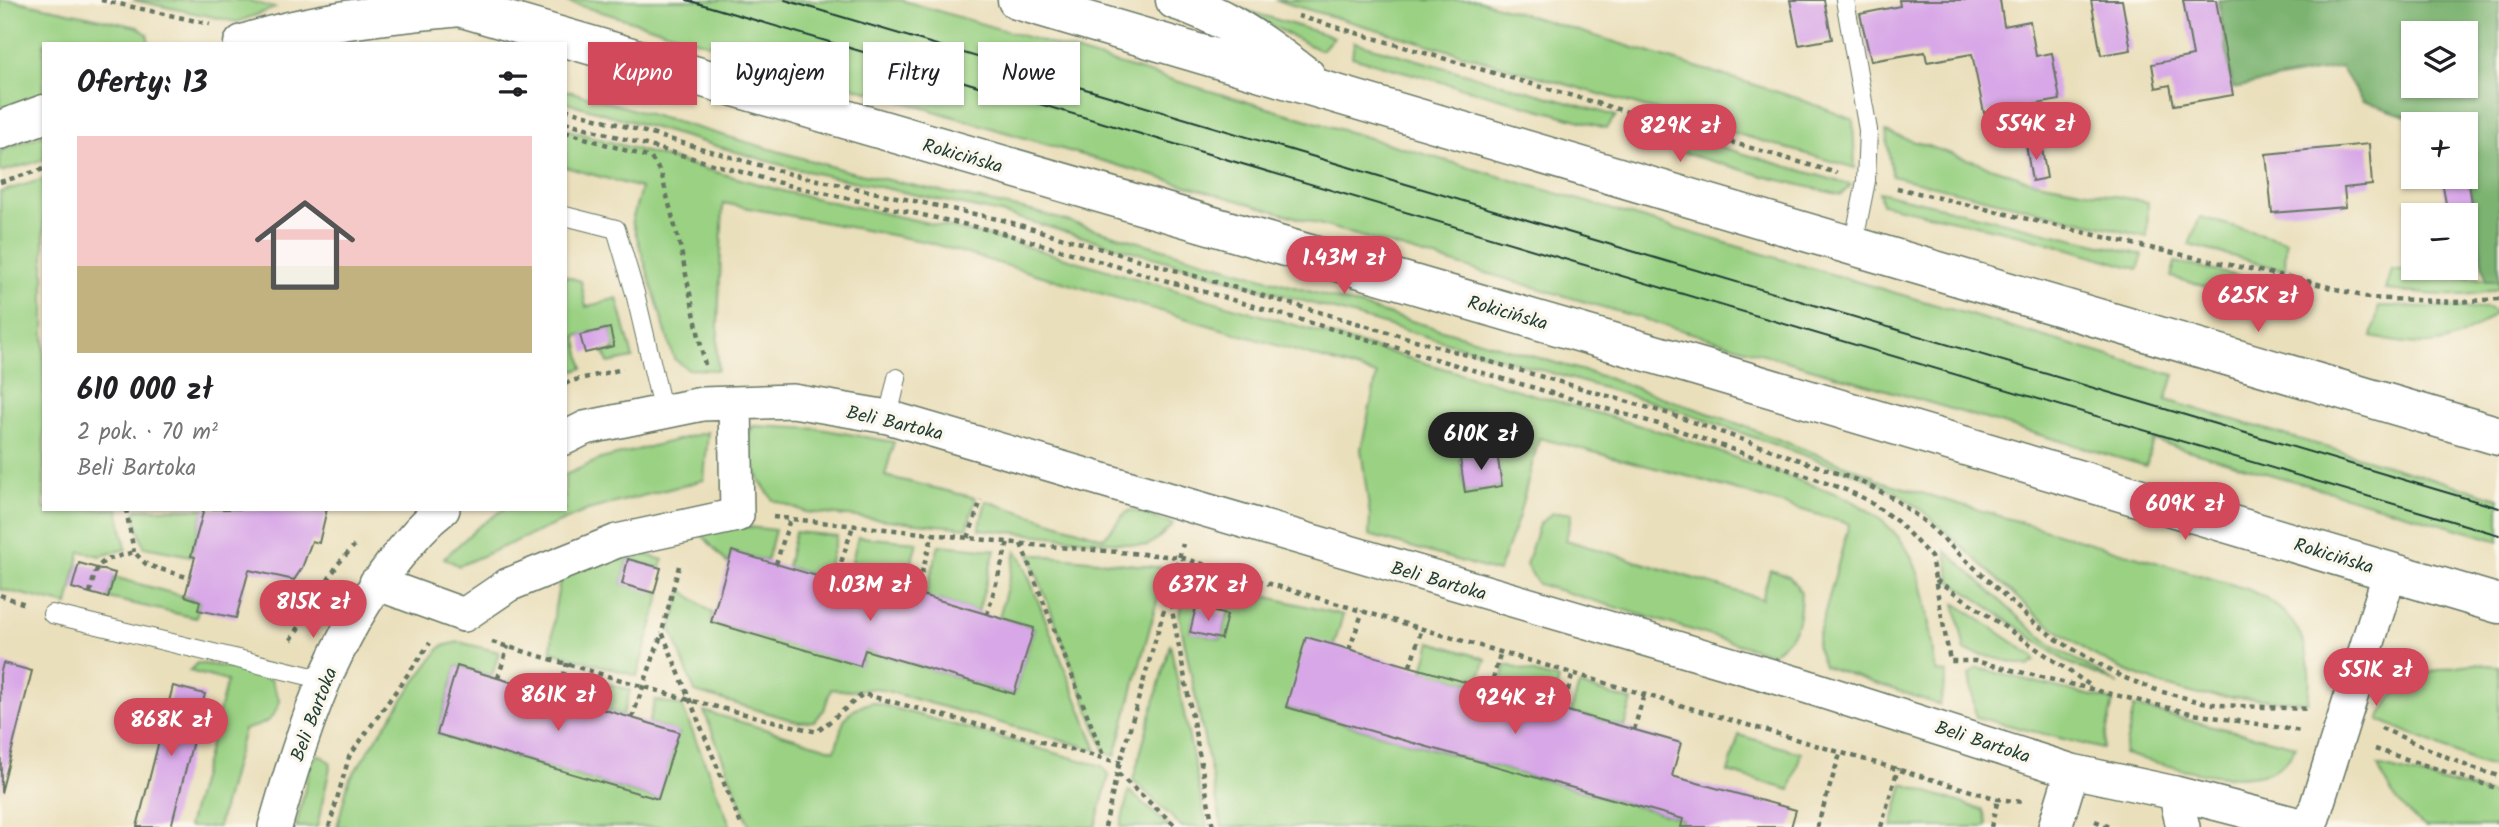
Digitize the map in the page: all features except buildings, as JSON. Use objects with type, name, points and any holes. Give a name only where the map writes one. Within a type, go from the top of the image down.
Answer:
[{"type":"main road","points":[[1017,0],[2498,432]]},
{"type":"main road","points":[[1175,0],[1219,17],[1251,36],[1328,92]]},
{"type":"main road","points":[[258,40],[448,4]]},
{"type":"main road","name":"Rokicińska","points":[[448,4],[1702,368],[2499,604]]},
{"type":"main road","points":[[0,130],[42,115]]},
{"type":"street","name":"Beli Bartoka","points":[[567,437],[585,428],[702,404],[793,401],[888,417],[1796,683],[2072,771],[2175,793],[2309,827]]},
{"type":"street","points":[[376,583],[464,615],[508,585],[617,541],[737,515],[735,403]]},
{"type":"street","name":"Beli Bartoka","points":[[275,827],[299,741],[346,632],[376,583],[424,524],[440,511]]},
{"type":"street","points":[[2309,827],[2390,572]]},
{"type":"street","points":[[2058,818],[2072,771]]},
{"type":"street","points":[[2175,793],[2183,827]]},
{"type":"lane","points":[[1845,0],[1868,130],[1866,181],[1853,246]]},
{"type":"lane","points":[[570,219],[616,229],[635,293],[663,412]]},
{"type":"lane","points":[[888,417],[897,378]]},
{"type":"lane","points":[[52,614],[325,681]]},
{"type":"path","points":[[101,0],[258,40]]},
{"type":"path","points":[[567,110],[790,174],[1002,219],[1670,414],[1859,481],[1893,498],[1925,522],[2033,622],[2059,642],[2119,676],[2197,701],[2219,705],[2309,709],[2344,718],[2402,735],[2472,768],[2499,776]]},
{"type":"path","points":[[567,123],[787,186],[999,232],[1671,428],[1846,490],[1867,500],[1898,522],[1931,557],[1950,661],[1975,661],[2194,714],[2302,731]]},
{"type":"path","points":[[567,133],[651,158],[661,173],[680,246],[706,369]]},
{"type":"path","points":[[0,182],[42,170]]},
{"type":"path","points":[[567,383],[651,363]]},
{"type":"path","points":[[968,538],[981,500]]},
{"type":"path","points":[[126,511],[134,552],[147,565],[190,578]]},
{"type":"path","points":[[737,515],[1179,557],[1841,751],[2058,818],[2109,827]]},
{"type":"path","points":[[776,564],[790,519]]},
{"type":"path","points":[[835,581],[853,526]]},
{"type":"path","points":[[632,718],[662,632],[683,549],[679,528]]},
{"type":"path","points":[[916,593],[933,534]]},
{"type":"path","points":[[289,644],[338,564],[361,537]]},
{"type":"path","points":[[987,615],[1008,542]]},
{"type":"path","points":[[1021,544],[1105,758]]},
{"type":"path","points":[[88,597],[95,568],[102,561],[134,552]]},
{"type":"path","points":[[1105,827],[1117,773],[1179,557]]},
{"type":"path","points":[[1936,580],[2094,688]]},
{"type":"path","points":[[1169,592],[1213,827]]},
{"type":"path","points":[[1349,650],[1363,611]]},
{"type":"path","points":[[1410,666],[1422,628]]},
{"type":"path","points":[[662,632],[741,827]]},
{"type":"path","points":[[329,827],[349,757],[431,641]]},
{"type":"path","points":[[498,678],[508,646],[689,700],[817,732],[863,694],[1121,763]]},
{"type":"path","points":[[1490,689],[1501,651]]},
{"type":"path","points":[[558,696],[567,663]]},
{"type":"path","points":[[1562,710],[1573,673]]},
{"type":"path","points":[[1634,730],[1644,694]]},
{"type":"path","points":[[2374,749],[2499,789]]},
{"type":"path","points":[[1817,827],[1841,751]]},
{"type":"path","points":[[1881,827],[1898,768]]},
{"type":"path","points":[[1117,773],[1177,827]]},
{"type":"path","points":[[1991,827],[1998,799]]},
{"type":"green space","points":[[0,0],[12,0],[138,27],[147,34],[149,42],[42,42],[42,97],[0,112]]},
{"type":"green space","points":[[133,0],[247,0],[275,8],[237,22]]},
{"type":"green space","points":[[561,0],[901,0],[1044,42],[978,42],[978,105],[1080,105],[1080,53],[2174,375],[2166,400],[2499,498],[2499,541],[2153,440],[2146,466],[914,105],[964,105],[964,42],[863,42],[863,90],[849,86],[849,42],[711,42],[711,45]]},
{"type":"green space","points":[[1275,0],[1478,0],[1797,98],[1853,120],[1855,168]]},
{"type":"green space","points":[[2218,0],[2499,0],[2499,281],[2486,281],[2478,235],[2478,203],[2472,203],[2470,189],[2478,189],[2478,112],[2401,112],[2401,114],[2362,101],[2341,67],[2233,88]]},
{"type":"green space","points":[[1235,7],[1334,37],[1323,49],[1317,49]]},
{"type":"green space","points":[[1354,42],[1616,116],[1606,128],[1352,57]]},
{"type":"green space","points":[[567,91],[588,97],[588,105],[617,105],[847,171],[1036,212],[1601,376],[1728,420],[1874,476],[1874,479],[2247,589],[2279,609],[2291,620],[2300,634],[2309,664],[2308,702],[2199,695],[2162,685],[2119,668],[2090,653],[2037,616],[1930,517],[1898,493],[1865,477],[1669,407],[1004,214],[792,168],[567,103]]},
{"type":"green space","points":[[1645,125],[1851,185],[1841,195],[1645,142]]},
{"type":"green space","points":[[567,130],[786,192],[997,238],[1672,435],[1840,495],[1869,511],[1890,528],[1916,567],[1923,589],[1936,672],[1947,673],[1940,705],[1824,666],[1816,645],[1849,524],[1698,479],[1539,438],[1518,519],[1498,572],[1369,535],[1370,516],[1361,449],[1377,375],[927,242],[723,203],[718,370],[688,369],[674,359],[632,221],[641,188],[567,168]],"holes":[[[1497,453],[1501,486],[1465,492],[1460,458]]]},
{"type":"green space","points":[[1886,132],[2032,181],[2148,202],[2147,237],[1892,176]]},
{"type":"green space","points":[[42,135],[42,161],[0,172],[0,151]]},
{"type":"green space","points":[[42,180],[42,511],[118,511],[126,549],[100,556],[80,551],[68,605],[0,589],[0,192]]},
{"type":"green space","points":[[1879,192],[2143,255],[2138,269],[2025,236],[1882,204]]},
{"type":"green space","points":[[2200,217],[2286,241],[2285,270],[2189,245]]},
{"type":"green space","points":[[2175,262],[2286,287],[2280,308],[2171,277]]},
{"type":"green space","points":[[2392,269],[2401,270],[2401,280],[2478,279],[2499,281],[2499,288],[2472,294],[2386,290]]},
{"type":"green space","points":[[567,277],[581,281],[586,307],[617,298],[633,358],[608,363],[604,352],[614,350],[610,328],[576,336],[583,368],[567,373]]},
{"type":"green space","points":[[2379,306],[2488,308],[2497,312],[2466,333],[2439,343],[2424,344],[2372,337]]},
{"type":"green space","points":[[753,426],[820,429],[894,442],[885,476],[976,498],[967,528],[806,512],[773,500],[760,481],[749,456],[748,436]]},
{"type":"green space","points":[[708,432],[704,480],[588,510],[459,566],[444,558],[478,527],[501,511],[567,511],[567,474],[601,459]]},
{"type":"green space","points":[[986,501],[1104,538],[1123,515],[1131,510],[1173,524],[1147,546],[979,529]]},
{"type":"green space","points":[[137,511],[203,511],[191,556],[144,547],[134,515]]},
{"type":"green space","points":[[1553,513],[1572,513],[1566,540],[1762,599],[1770,570],[1789,576],[1801,592],[1796,628],[1771,654],[1538,584],[1526,565],[1539,524]]},
{"type":"green space","points":[[740,526],[775,530],[767,561],[732,552],[728,564],[701,534]]},
{"type":"green space","points":[[795,532],[837,536],[825,578],[787,567]]},
{"type":"green space","points":[[858,537],[917,542],[904,590],[884,584],[881,595],[846,584]]},
{"type":"green space","points":[[939,545],[995,550],[978,612],[925,596]]},
{"type":"green space","points":[[627,549],[663,560],[661,568],[628,559],[622,584],[661,593],[637,676],[551,651],[561,576]]},
{"type":"green space","points":[[1016,551],[1020,555],[1097,750],[876,688],[851,691],[831,689],[824,710],[814,721],[799,722],[695,692],[671,629],[682,590],[713,614],[711,622],[860,665],[865,650],[1014,694],[1034,628],[999,618]]},
{"type":"green space","points":[[1946,551],[2054,647],[2119,684],[2067,662],[1951,581]]},
{"type":"green space","points":[[1029,554],[1166,568],[1115,756],[1105,752]]},
{"type":"green space","points":[[114,577],[200,601],[196,618],[108,598]]},
{"type":"green space","points":[[1235,589],[1343,615],[1334,645],[1287,708],[1682,819],[1681,827],[1222,827],[1179,615],[1183,598],[1198,601],[1190,631],[1221,639]]},
{"type":"green space","points":[[1955,603],[2033,656],[2035,661],[2028,666],[1965,651]]},
{"type":"green space","points":[[459,642],[499,652],[492,676],[457,666],[437,734],[657,799],[679,733],[649,723],[655,700],[682,706],[731,827],[337,827],[349,780],[442,646]]},
{"type":"green space","points":[[1431,642],[1486,659],[1477,685],[1423,671]]},
{"type":"green space","points":[[1170,644],[1207,827],[1182,827],[1133,780]]},
{"type":"green space","points":[[197,663],[239,669],[271,680],[280,701],[267,722],[244,730],[218,827],[188,827],[227,681],[189,671]]},
{"type":"green space","points":[[2471,664],[2499,666],[2499,769],[2476,762],[2379,720],[2385,707],[2404,686],[2429,673]]},
{"type":"green space","points":[[1506,665],[1559,680],[1551,707],[1499,692]]},
{"type":"green space","points":[[1977,668],[2113,701],[2103,749],[1976,717],[1969,675]]},
{"type":"green space","points":[[576,675],[630,690],[623,715],[569,699]]},
{"type":"green space","points":[[1579,685],[1632,701],[1624,727],[1571,712]]},
{"type":"green space","points":[[872,702],[1102,766],[1109,776],[1095,827],[750,827],[704,711],[835,750],[848,714]]},
{"type":"green space","points":[[2134,707],[2296,746],[2282,765],[2263,774],[2224,776],[2181,769],[2124,754]]},
{"type":"green space","points":[[1739,735],[1801,753],[1790,790],[1728,772]]},
{"type":"green space","points":[[318,754],[331,763],[317,827],[296,827],[311,763]]},
{"type":"green space","points":[[2378,766],[2499,796],[2495,827],[2426,827],[2410,815],[2397,800]]},
{"type":"green space","points":[[1903,784],[1983,810],[1986,827],[1892,827]]},
{"type":"green space","points":[[1129,791],[1170,827],[1120,827]]},
{"type":"tram line","points":[[687,0],[2499,535]]},
{"type":"tram line","points":[[785,0],[2499,508]]}]
